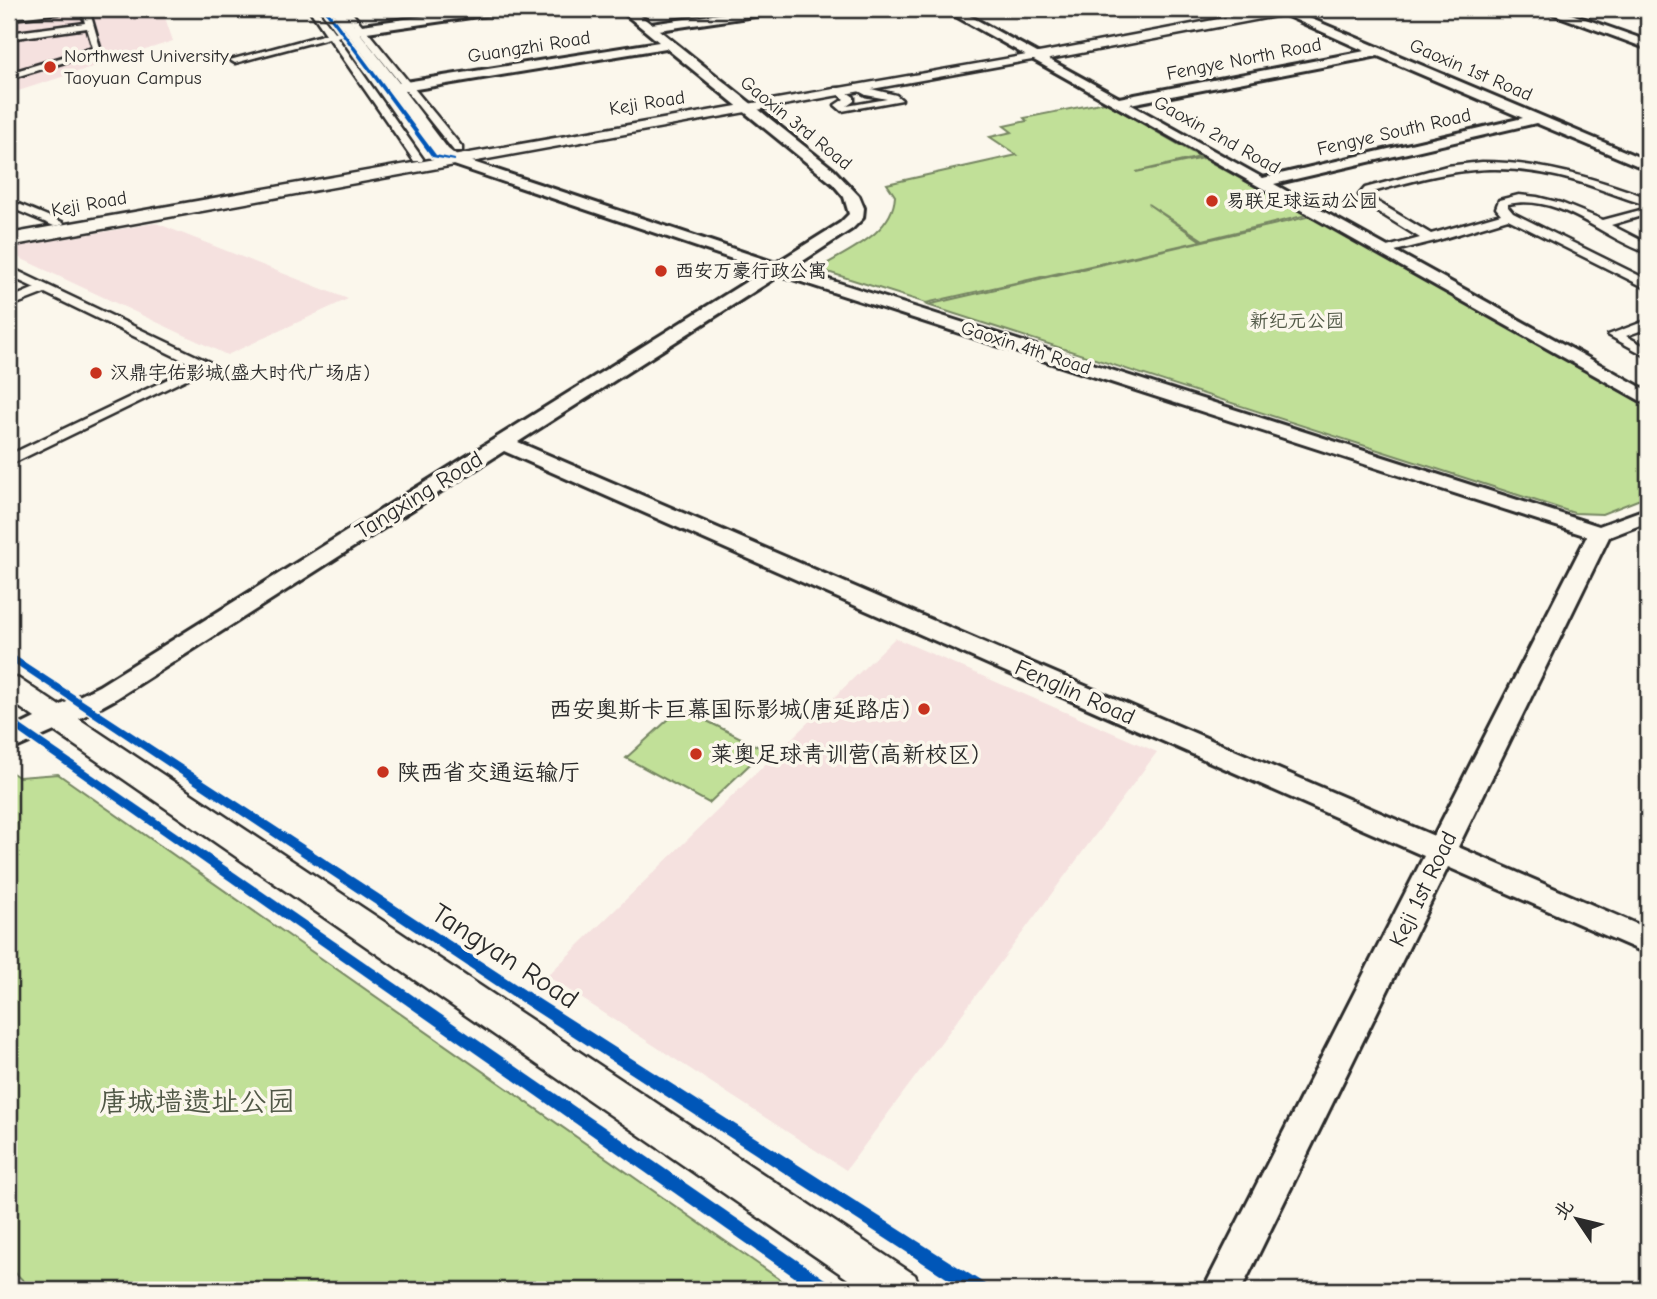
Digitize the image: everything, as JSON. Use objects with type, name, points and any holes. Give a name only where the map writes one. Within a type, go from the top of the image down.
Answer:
[{"type":"main road","name":"Keji Road","points":[[744,104],[858,87],[1262,9]]},
{"type":"main road","name":"Keji Road","points":[[9,233],[1284,9]]},
{"type":"main road","name":"Keji Road","points":[[9,240],[441,155]]},
{"type":"main road","points":[[9,686],[900,1290]]},
{"type":"street","points":[[9,14],[44,9]]},
{"type":"street","points":[[9,14],[59,9]]},
{"type":"street","points":[[9,76],[98,49],[85,9]]},
{"type":"street","points":[[313,9],[347,32]]},
{"type":"street","points":[[325,9],[401,87],[441,155]]},
{"type":"street","points":[[336,9],[347,32],[441,155]]},
{"type":"street","points":[[345,9],[347,32]]},
{"type":"street","points":[[235,60],[347,32],[499,9]]},
{"type":"street","name":"Gaoxin 3rd Road","points":[[625,9],[828,172],[852,195],[857,206],[857,215],[846,226],[779,268]]},
{"type":"street","points":[[650,28],[775,9]]},
{"type":"street","name":"Gaoxin 2nd Road","points":[[949,9],[1121,102],[1648,399]]},
{"type":"street","name":"Gaoxin 2nd Road","points":[[959,9],[1032,53]]},
{"type":"street","name":"Gaoxin 1st Road","points":[[1284,9],[1378,52],[1648,166]]},
{"type":"street","points":[[1546,9],[1648,45]]},
{"type":"street","points":[[1570,9],[1648,36]]},
{"type":"street","points":[[9,36],[91,25]]},
{"type":"street","name":"Guangzhi Road","points":[[401,87],[670,44]]},
{"type":"street","name":"Fengye North Road","points":[[1121,102],[1378,52]]},
{"type":"street","points":[[838,90],[851,99],[840,105],[845,109],[897,100],[891,96],[870,96],[858,87]]},
{"type":"street","name":"Fengye South Road","points":[[1264,182],[1537,119]]},
{"type":"street","name":"Gaoxin 4th Road","points":[[441,155],[779,268],[1600,533]]},
{"type":"street","points":[[1431,239],[1366,200],[1368,190],[1459,167],[1492,166],[1535,169],[1583,179],[1648,202]]},
{"type":"street","name":"Gaoxin 2nd Road","points":[[1264,182],[1648,392]]},
{"type":"street","points":[[1648,249],[1552,203],[1529,198],[1514,198],[1503,202],[1502,208],[1509,215],[1648,285]]},
{"type":"street","points":[[9,203],[58,224]]},
{"type":"street","points":[[1598,225],[1648,211]]},
{"type":"street","points":[[1391,250],[1509,215]]},
{"type":"street","name":"Tangxing Road","points":[[9,742],[108,692],[779,268]]},
{"type":"street","points":[[9,271],[206,366],[9,461]]},
{"type":"street","points":[[9,303],[44,289]]},
{"type":"street","points":[[1648,324],[1615,335],[1648,353]]},
{"type":"street","name":"Fenglin Road","points":[[503,443],[1648,942]]},
{"type":"street","points":[[1600,533],[1648,514]]},
{"type":"street","name":"Keji 1st Road","points":[[1222,1290],[1600,533]]},
{"type":"street","name":"Tangxing Road","points":[[9,761],[38,741],[57,720]]},
{"type":"shaded area","name":"Northwest University Taoyuan Campus","points":[[89,9],[162,9],[173,41],[9,94],[9,19]]},
{"type":"shaded area","points":[[156,223],[348,299],[227,355],[9,253],[9,248]]},
{"type":"shaded area","points":[[895,638],[1157,752],[846,1170],[547,976]]},
{"type":"green space","points":[[1105,102],[1200,157],[1136,172],[1203,158],[1307,215],[1203,240],[1148,204],[1201,241],[926,303],[818,269],[866,240],[886,221],[895,196],[887,184],[1017,155],[990,137],[1012,132],[1004,126],[1027,121],[1024,118]]},
{"type":"green space","name":"新纪元公园","points":[[1311,216],[1648,407],[1648,496],[1602,514],[1574,513],[927,305]]},
{"type":"green space","name":"莱奥足球青训营(高新校区)","points":[[681,708],[765,750],[709,803],[626,758]]},
{"type":"green space","name":"唐城墙遗址公园","points":[[9,771],[19,777],[58,774],[795,1290],[33,1290],[9,1267]]},
{"type":"cycle path","points":[[325,9],[434,156],[453,160]]},
{"type":"cycle path","name":"Tangyan Road","points":[[9,655],[526,998],[979,1290]]},
{"type":"cycle path","points":[[9,721],[826,1290]]},
{"type":"place","name":"Northwest University Taoyuan Campus","points":[[50,67]]},
{"type":"place","name":"易联足球运动公园","points":[[1212,201]]},
{"type":"place","name":"西安万豪行政公寓","points":[[661,271]]},
{"type":"place","name":"汉鼎宇佑影城(盛大时代广场店)","points":[[96,373]]},
{"type":"place","name":"西安奥斯卡巨幕国际影城(唐延路店)","points":[[924,709]]},
{"type":"place","name":"莱奥足球青训营(高新校区)","points":[[696,754]]},
{"type":"place","name":"陕西省交通运输厅","points":[[383,772]]}]
